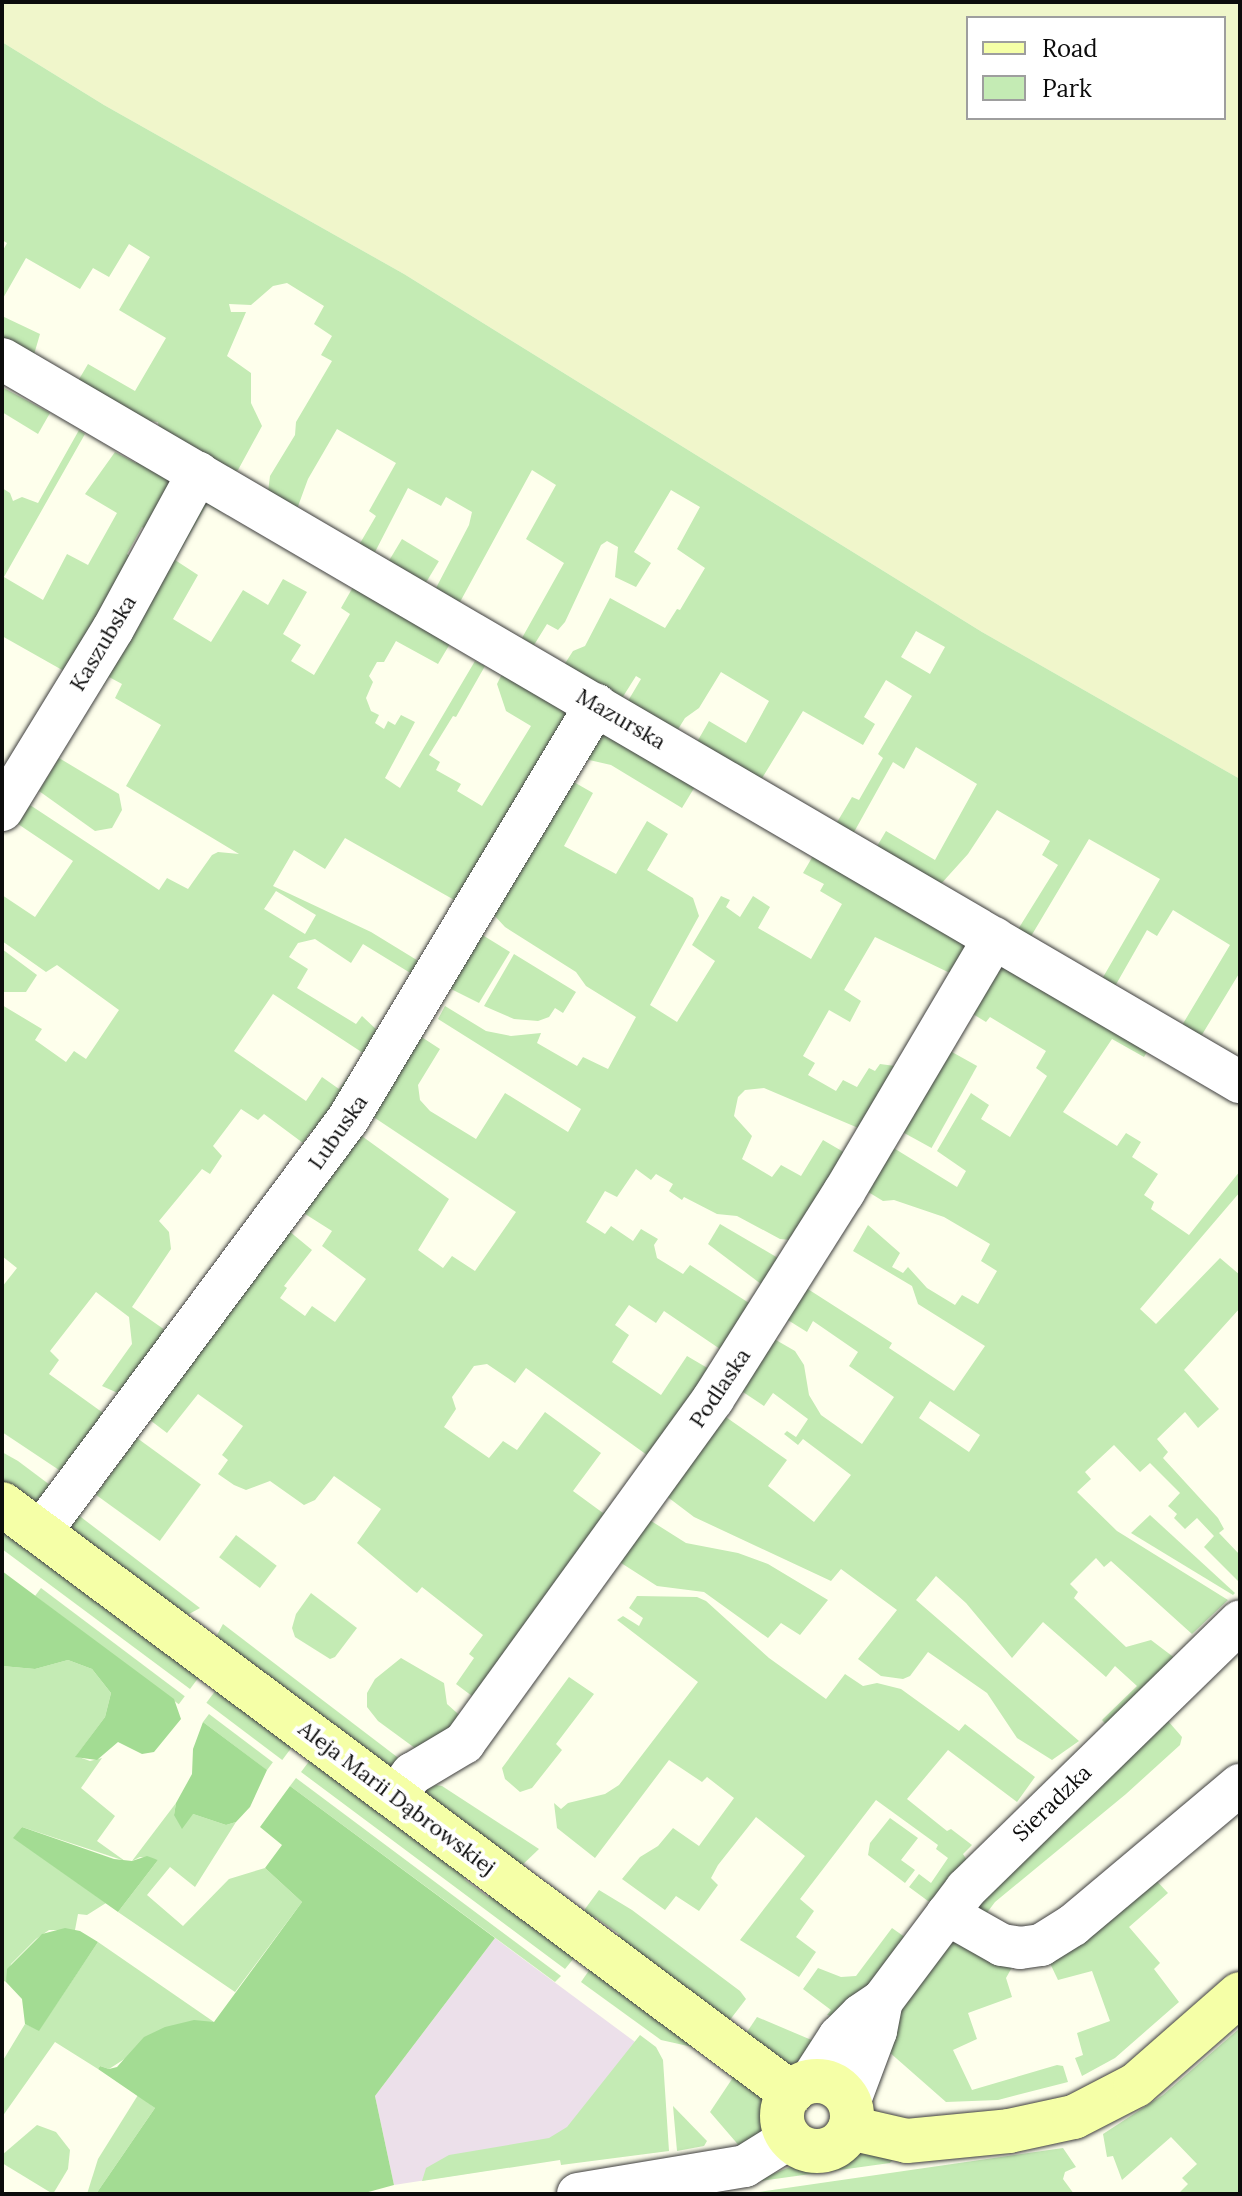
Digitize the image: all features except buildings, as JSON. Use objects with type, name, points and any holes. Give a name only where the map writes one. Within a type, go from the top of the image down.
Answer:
[{"type":"street","name":"Mazurska","points":[[2,359],[1240,1082]]},
{"type":"street","name":"Kaszubska","points":[[2,810],[113,629],[198,473]]},
{"type":"street","name":"Lubuska","points":[[40,1533],[348,1119],[596,705]]},
{"type":"street","name":"Podlaska","points":[[395,1797],[412,1774],[466,1741],[713,1399],[844,1192],[994,938]]},
{"type":"street","name":"Aleja Marii Dąbrowskiej","points":[[2,1504],[395,1797],[800,2088]]},
{"type":"street","name":"Sieradzka","points":[[800,2088],[839,2037],[861,2015],[882,2001],[947,1914],[1015,1838],[1240,1622]]},
{"type":"street","points":[[947,1914],[1002,1945],[1020,1948],[1041,1945],[1073,1925],[1240,1785]]},
{"type":"street","points":[[850,2115],[844,2138],[823,2151],[799,2146],[790,2138],[782,2116],[800,2088],[832,2084],[850,2115],[907,2141],[1009,2131],[1074,2117],[1111,2101],[1136,2085],[1240,1994]]},
{"type":"street","name":"Sieradzka","points":[[850,2115],[882,2001]]},
{"type":"street","points":[[578,2194],[745,2166],[790,2138]]},
{"type":"shaded area","points":[[495,1938],[658,2059],[588,2155],[394,2185],[375,2096]]},
{"type":"green space","points":[[2,2],[1240,2],[1240,779],[982,632],[404,274],[104,105],[2,42]]},
{"type":"green space","points":[[2,42],[104,105],[404,274],[982,632],[1240,779],[1240,972],[1200,1038],[1181,1027],[1230,945],[1173,910],[1157,936],[1147,930],[1114,988],[1102,979],[1160,879],[1089,839],[1030,938],[1017,931],[1058,865],[1042,855],[1050,841],[997,810],[968,854],[940,885],[876,848],[886,831],[935,860],[977,784],[916,747],[904,769],[893,762],[853,834],[836,824],[852,797],[859,800],[883,758],[878,754],[912,696],[886,680],[864,717],[875,724],[863,745],[803,711],[761,780],[697,742],[709,721],[746,743],[769,701],[721,672],[699,708],[685,718],[677,731],[625,706],[641,679],[636,676],[619,703],[564,665],[573,651],[585,646],[610,598],[665,628],[677,609],[680,610],[705,568],[677,549],[700,507],[671,490],[634,552],[651,563],[636,587],[615,577],[618,547],[607,541],[601,545],[565,622],[558,630],[547,624],[534,645],[522,638],[564,563],[526,539],[556,485],[532,470],[460,602],[436,588],[469,525],[472,512],[446,497],[441,506],[408,488],[375,552],[359,545],[376,516],[369,511],[396,463],[337,429],[308,479],[297,509],[268,492],[270,476],[295,435],[296,422],[332,361],[321,355],[332,336],[314,324],[324,306],[287,283],[273,286],[251,305],[229,304],[231,312],[246,312],[227,356],[251,373],[251,403],[262,426],[234,472],[159,428],[158,422],[148,421],[78,381],[88,364],[135,391],[166,338],[119,310],[150,257],[129,244],[109,277],[93,268],[80,289],[26,258],[2,300],[2,252],[7,243],[2,240]],"holes":[[[916,631],[945,647],[930,674],[901,657]]]},
{"type":"green space","points":[[2,316],[40,334],[33,358],[2,340]]},
{"type":"green space","points":[[2,387],[50,413],[38,434],[2,412]]},
{"type":"green space","points":[[79,430],[85,434],[4,577],[43,600],[67,554],[88,565],[117,513],[85,494],[115,452],[136,463],[142,455],[174,476],[152,533],[142,527],[127,554],[137,561],[71,675],[2,636],[2,488],[10,493],[13,501],[22,497],[38,503]]},
{"type":"green space","points":[[198,501],[221,501],[220,512],[207,504],[175,560],[198,575],[173,619],[211,642],[243,590],[268,605],[283,579],[307,592],[283,634],[301,645],[291,661],[314,675],[350,614],[341,608],[357,580],[454,637],[438,664],[396,641],[384,662],[377,662],[369,676],[373,682],[366,698],[371,711],[379,715],[375,723],[384,729],[388,721],[395,725],[401,715],[415,722],[385,778],[400,788],[475,661],[485,666],[456,717],[453,716],[429,755],[440,762],[436,770],[461,784],[457,791],[482,806],[531,726],[506,711],[497,684],[501,676],[509,668],[571,708],[456,901],[345,838],[325,869],[294,850],[273,886],[371,932],[420,962],[412,974],[363,944],[351,963],[315,939],[298,943],[289,957],[308,969],[297,988],[356,1024],[362,1016],[378,1031],[363,1053],[273,994],[234,1051],[306,1101],[322,1077],[339,1089],[349,1075],[354,1078],[321,1137],[311,1131],[303,1143],[264,1114],[258,1120],[241,1109],[213,1146],[222,1156],[210,1174],[202,1169],[159,1221],[169,1232],[171,1249],[132,1307],[165,1330],[167,1325],[171,1329],[120,1394],[102,1386],[132,1344],[129,1317],[96,1292],[50,1351],[59,1360],[49,1374],[106,1415],[65,1474],[2,1432],[2,1287],[17,1268],[2,1256],[2,1005],[42,1029],[35,1040],[66,1062],[74,1051],[86,1059],[119,1010],[57,965],[46,972],[2,941],[2,895],[35,917],[73,861],[18,824],[30,805],[159,890],[167,878],[188,889],[212,855],[218,852],[239,854],[126,786],[161,725],[115,698],[122,684],[109,677],[103,686],[95,682]],"holes":[[[276,891],[316,915],[305,934],[264,909]]]},
{"type":"green space","points":[[402,539],[439,561],[426,583],[389,560]]},
{"type":"green space","points":[[601,729],[699,780],[682,808],[611,765],[585,759]]},
{"type":"green space","points":[[59,758],[119,794],[122,810],[112,828],[95,831],[39,791]]},
{"type":"green space","points":[[572,781],[593,793],[564,846],[616,874],[647,821],[668,834],[647,870],[693,898],[699,916],[650,1005],[677,1022],[715,961],[692,945],[721,896],[730,900],[726,907],[740,917],[753,896],[770,907],[758,928],[811,959],[842,904],[820,891],[824,884],[803,873],[817,849],[970,943],[952,974],[875,937],[844,990],[861,1001],[850,1022],[829,1010],[803,1056],[815,1063],[808,1075],[836,1091],[843,1080],[857,1087],[869,1068],[875,1071],[880,1064],[895,1066],[863,1130],[764,1088],[745,1090],[738,1097],[734,1116],[752,1136],[742,1159],[772,1177],[781,1165],[801,1176],[823,1140],[847,1154],[791,1240],[780,1239],[737,1216],[717,1214],[684,1197],[682,1200],[669,1191],[673,1184],[656,1174],[651,1180],[636,1169],[617,1197],[605,1191],[586,1222],[605,1234],[611,1226],[633,1241],[641,1229],[658,1239],[654,1245],[657,1258],[683,1274],[690,1265],[749,1303],[720,1349],[664,1311],[656,1323],[629,1305],[615,1325],[629,1335],[612,1362],[661,1395],[687,1356],[716,1373],[647,1455],[526,1368],[515,1383],[487,1364],[474,1366],[452,1397],[456,1409],[444,1427],[489,1458],[503,1441],[517,1450],[545,1412],[601,1453],[573,1491],[603,1513],[608,1508],[612,1511],[480,1702],[456,1684],[474,1658],[469,1654],[483,1635],[422,1587],[417,1593],[414,1591],[357,1543],[381,1509],[334,1476],[315,1500],[304,1505],[270,1481],[246,1490],[234,1485],[218,1474],[228,1460],[222,1455],[243,1426],[198,1394],[167,1433],[150,1420],[289,1231],[312,1250],[284,1286],[287,1288],[280,1298],[305,1316],[312,1306],[335,1322],[366,1279],[322,1246],[332,1231],[302,1212],[359,1134],[449,1199],[418,1250],[443,1268],[452,1256],[475,1271],[516,1212],[372,1116],[420,1036],[440,1049],[418,1085],[420,1100],[430,1111],[476,1139],[505,1093],[568,1132],[581,1109],[438,1019],[445,1006],[486,1031],[511,1036],[541,1033],[537,1043],[577,1066],[583,1057],[608,1069],[636,1017],[586,986],[576,972],[505,927],[493,914]]},
{"type":"green space","points":[[476,931],[510,952],[479,1003],[449,988]]},
{"type":"green space","points":[[2,949],[37,975],[26,992],[2,992]]},
{"type":"green space","points":[[514,954],[576,992],[563,1013],[555,1008],[549,1017],[538,1021],[514,1019],[484,1006]]},
{"type":"green space","points":[[994,963],[1151,1045],[1144,1057],[1112,1039],[1063,1112],[1117,1146],[1126,1133],[1141,1142],[1132,1157],[1158,1174],[1144,1195],[1154,1202],[1151,1209],[1189,1235],[1240,1171],[1240,1192],[1140,1309],[1156,1324],[1220,1258],[1240,1275],[1240,1308],[1184,1370],[1219,1409],[1198,1428],[1185,1412],[1157,1439],[1168,1452],[1163,1458],[1218,1518],[1224,1529],[1219,1533],[1240,1555],[1240,1583],[1204,1547],[1214,1536],[1197,1518],[1185,1529],[1174,1518],[1177,1514],[1168,1506],[1180,1493],[1150,1463],[1140,1472],[1114,1445],[1085,1472],[1091,1479],[1077,1492],[1117,1531],[1228,1600],[1192,1634],[1111,1561],[1104,1567],[1096,1558],[1070,1584],[1078,1592],[1074,1598],[1126,1647],[1151,1640],[1180,1662],[1110,1729],[1102,1720],[1137,1686],[1115,1666],[1106,1677],[1043,1622],[1012,1658],[966,1603],[936,1576],[916,1600],[1079,1741],[1052,1760],[1017,1738],[987,1693],[928,1652],[910,1676],[903,1679],[881,1676],[858,1659],[897,1610],[841,1569],[831,1581],[694,1517],[665,1495],[723,1415],[787,1460],[768,1486],[814,1522],[851,1475],[803,1439],[798,1445],[784,1434],[787,1431],[796,1437],[808,1419],[773,1393],[764,1406],[740,1390],[769,1336],[795,1351],[804,1365],[809,1395],[821,1415],[862,1444],[894,1397],[849,1366],[858,1352],[813,1321],[807,1332],[783,1317],[800,1284],[892,1343],[889,1348],[954,1391],[985,1346],[918,1304],[912,1286],[853,1251],[868,1225],[900,1253],[892,1267],[903,1273],[908,1267],[927,1288],[955,1305],[962,1295],[978,1304],[997,1271],[981,1261],[990,1244],[944,1217],[894,1200],[883,1201],[865,1190],[892,1147],[957,1187],[966,1171],[937,1151],[971,1093],[989,1105],[981,1119],[1010,1137],[1047,1076],[1036,1068],[1046,1051],[990,1017],[986,1022],[968,1011]],"holes":[[[930,1401],[980,1435],[969,1452],[919,1418]]]},
{"type":"green space","points":[[943,1047],[977,1066],[932,1148],[897,1129]]},
{"type":"green space","points":[[720,1224],[778,1258],[761,1284],[708,1244]]},
{"type":"green space","points":[[137,1438],[201,1484],[160,1541],[96,1495]]},
{"type":"green space","points":[[2,1452],[58,1491],[43,1501],[32,1503],[2,1486]]},
{"type":"green space","points":[[73,1511],[200,1608],[180,1619],[72,1539],[68,1519]]},
{"type":"green space","points":[[1150,1515],[1235,1593],[1233,1595],[1131,1533]]},
{"type":"green space","points":[[648,1519],[686,1543],[738,1553],[768,1564],[828,1600],[800,1635],[781,1623],[768,1638],[704,1592],[657,1586],[618,1561]]},
{"type":"green space","points":[[2,1522],[199,1677],[190,1689],[2,1549]]},
{"type":"green space","points":[[236,1535],[277,1566],[260,1588],[219,1557]]},
{"type":"green space","points":[[2,1571],[174,1699],[181,1719],[154,1752],[142,1754],[118,1742],[97,1760],[75,1757],[105,1717],[111,1693],[92,1669],[68,1660],[35,1669],[2,1666]]},
{"type":"green space","points":[[41,1588],[185,1696],[179,1704],[35,1596]]},
{"type":"green space","points":[[311,1593],[357,1628],[335,1657],[330,1659],[295,1637],[292,1628],[296,1614]]},
{"type":"green space","points":[[637,1596],[697,1597],[706,1601],[769,1658],[826,1699],[845,1674],[863,1686],[877,1683],[901,1689],[959,1731],[965,1724],[1035,1777],[1017,1802],[948,1750],[907,1799],[947,1831],[951,1829],[972,1845],[963,1854],[970,1865],[938,1903],[928,1901],[909,1887],[919,1874],[931,1883],[948,1858],[936,1849],[938,1845],[876,1800],[800,1899],[814,1911],[796,1937],[816,1952],[799,1977],[740,1940],[805,1856],[756,1817],[718,1865],[711,1878],[718,1885],[699,1911],[676,1896],[665,1910],[622,1879],[640,1857],[658,1846],[673,1828],[699,1846],[734,1798],[707,1777],[702,1782],[669,1760],[595,1858],[557,1828],[554,1803],[561,1809],[568,1803],[605,1794],[619,1785],[698,1682],[617,1620],[623,1616],[639,1626],[643,1618],[629,1608]]},
{"type":"green space","points":[[223,1624],[405,1763],[391,1768],[216,1637]]},
{"type":"green space","points":[[401,1658],[444,1683],[447,1704],[466,1721],[423,1754],[378,1721],[367,1707],[367,1693],[375,1679]]},
{"type":"green space","points":[[68,1660],[92,1669],[111,1693],[105,1717],[76,1756],[90,1761],[102,1758],[81,1788],[115,1816],[97,1841],[125,1861],[22,1827],[14,1838],[106,1903],[87,1915],[78,1914],[75,1930],[49,1930],[36,1939],[11,1964],[6,1982],[2,1980],[2,1666],[35,1669]]},
{"type":"green space","points":[[569,1677],[594,1694],[556,1744],[562,1750],[532,1788],[520,1792],[505,1779],[502,1768]]},
{"type":"green space","points":[[216,1690],[292,1747],[282,1760],[206,1703]]},
{"type":"green space","points":[[209,1714],[273,1762],[267,1770],[203,1722]]},
{"type":"green space","points":[[1168,1721],[1182,1737],[1180,1745],[1126,1794],[995,1902],[986,1914],[988,1928],[978,1906]]},
{"type":"green space","points":[[203,1722],[267,1770],[250,1807],[236,1822],[226,1825],[193,1814],[182,1829],[174,1815],[176,1803],[192,1774],[193,1749]]},
{"type":"green space","points":[[310,1760],[469,1871],[464,1879],[488,1897],[493,1890],[574,1958],[565,1969],[301,1772]]},
{"type":"green space","points":[[296,1778],[561,1976],[555,1982],[290,1786]]},
{"type":"green space","points":[[436,1785],[539,1849],[517,1870],[422,1799],[424,1790]]},
{"type":"green space","points":[[290,1786],[495,1938],[375,2096],[394,2185],[361,2194],[96,2194],[155,2108],[98,2069],[100,2066],[109,2069],[117,2067],[144,2037],[165,2027],[194,2020],[214,2022],[302,1902],[265,1868],[282,1845],[260,1827]]},
{"type":"green space","points":[[176,1803],[174,1815],[193,1814],[226,1825],[236,1822],[195,1887],[170,1867],[147,1895],[183,1926],[229,1879],[265,1868],[302,1902],[235,1992],[118,1912],[158,1860],[140,1857],[132,1861]]},
{"type":"green space","points":[[890,1818],[918,1838],[901,1860],[915,1870],[905,1883],[868,1855],[870,1843]]},
{"type":"green space","points":[[22,1827],[114,1859],[132,1861],[147,1856],[158,1860],[118,1912],[13,1838]]},
{"type":"green space","points":[[1152,1876],[1168,1893],[1129,1927],[1160,1963],[1154,1969],[1179,2002],[1115,2058],[1082,2076],[1075,2058],[1083,2055],[1077,2033],[1110,2021],[1092,1971],[1058,1980],[1047,1957]]},
{"type":"green space","points":[[599,1890],[632,1910],[740,1991],[746,1999],[726,2025],[614,1942],[619,1934],[595,1917],[589,1923],[584,1919],[585,1909]]},
{"type":"green space","points":[[65,1928],[80,1931],[98,1942],[39,2031],[25,2024],[22,1999],[6,1982],[7,1969],[42,1934]]},
{"type":"green space","points":[[892,1928],[909,1940],[839,2017],[827,2015],[831,2010],[803,1989],[818,1968],[841,1977],[856,1976]]},
{"type":"green space","points":[[948,1935],[1015,1962],[1006,1978],[1012,1997],[968,2013],[977,2039],[953,2050],[972,2090],[1057,2065],[1063,2066],[1068,2082],[998,2100],[946,2102],[880,2044]]},
{"type":"green space","points":[[98,1942],[214,2022],[126,2058],[109,2069],[100,2066],[98,2069],[55,2042],[2,2117],[2,2062],[25,2024],[39,2030]]},
{"type":"green space","points":[[590,1969],[706,2050],[661,2040],[581,1982]]},
{"type":"green space","points":[[757,2017],[821,2044],[797,2066],[789,2066],[743,2038]]},
{"type":"green space","points":[[1240,2028],[1240,2194],[1178,2194],[1188,2184],[1182,2178],[1197,2164],[1171,2137],[1122,2180],[1113,2156],[1107,2157],[1103,2134],[1163,2095]]},
{"type":"green space","points":[[640,2035],[656,2047],[663,2060],[669,2151],[561,2165],[560,2160],[422,2181],[426,2168],[449,2155],[549,2138],[567,2127]]},
{"type":"green space","points":[[727,2065],[760,2095],[765,2110],[760,2133],[741,2148],[710,2112],[732,2079]]},
{"type":"green space","points":[[138,2095],[155,2108],[96,2194],[87,2194],[98,2159]]},
{"type":"green space","points":[[673,2106],[707,2141],[704,2146],[677,2151]]},
{"type":"green space","points":[[37,2125],[56,2132],[70,2150],[68,2169],[53,2194],[2,2163],[2,2155]]},
{"type":"green space","points":[[1063,2148],[1076,2167],[1065,2172],[1063,2179],[1074,2194],[745,2194]]},
{"type":"green space","points":[[861,2153],[896,2156],[890,2163],[753,2182],[790,2167],[829,2165]]}]
